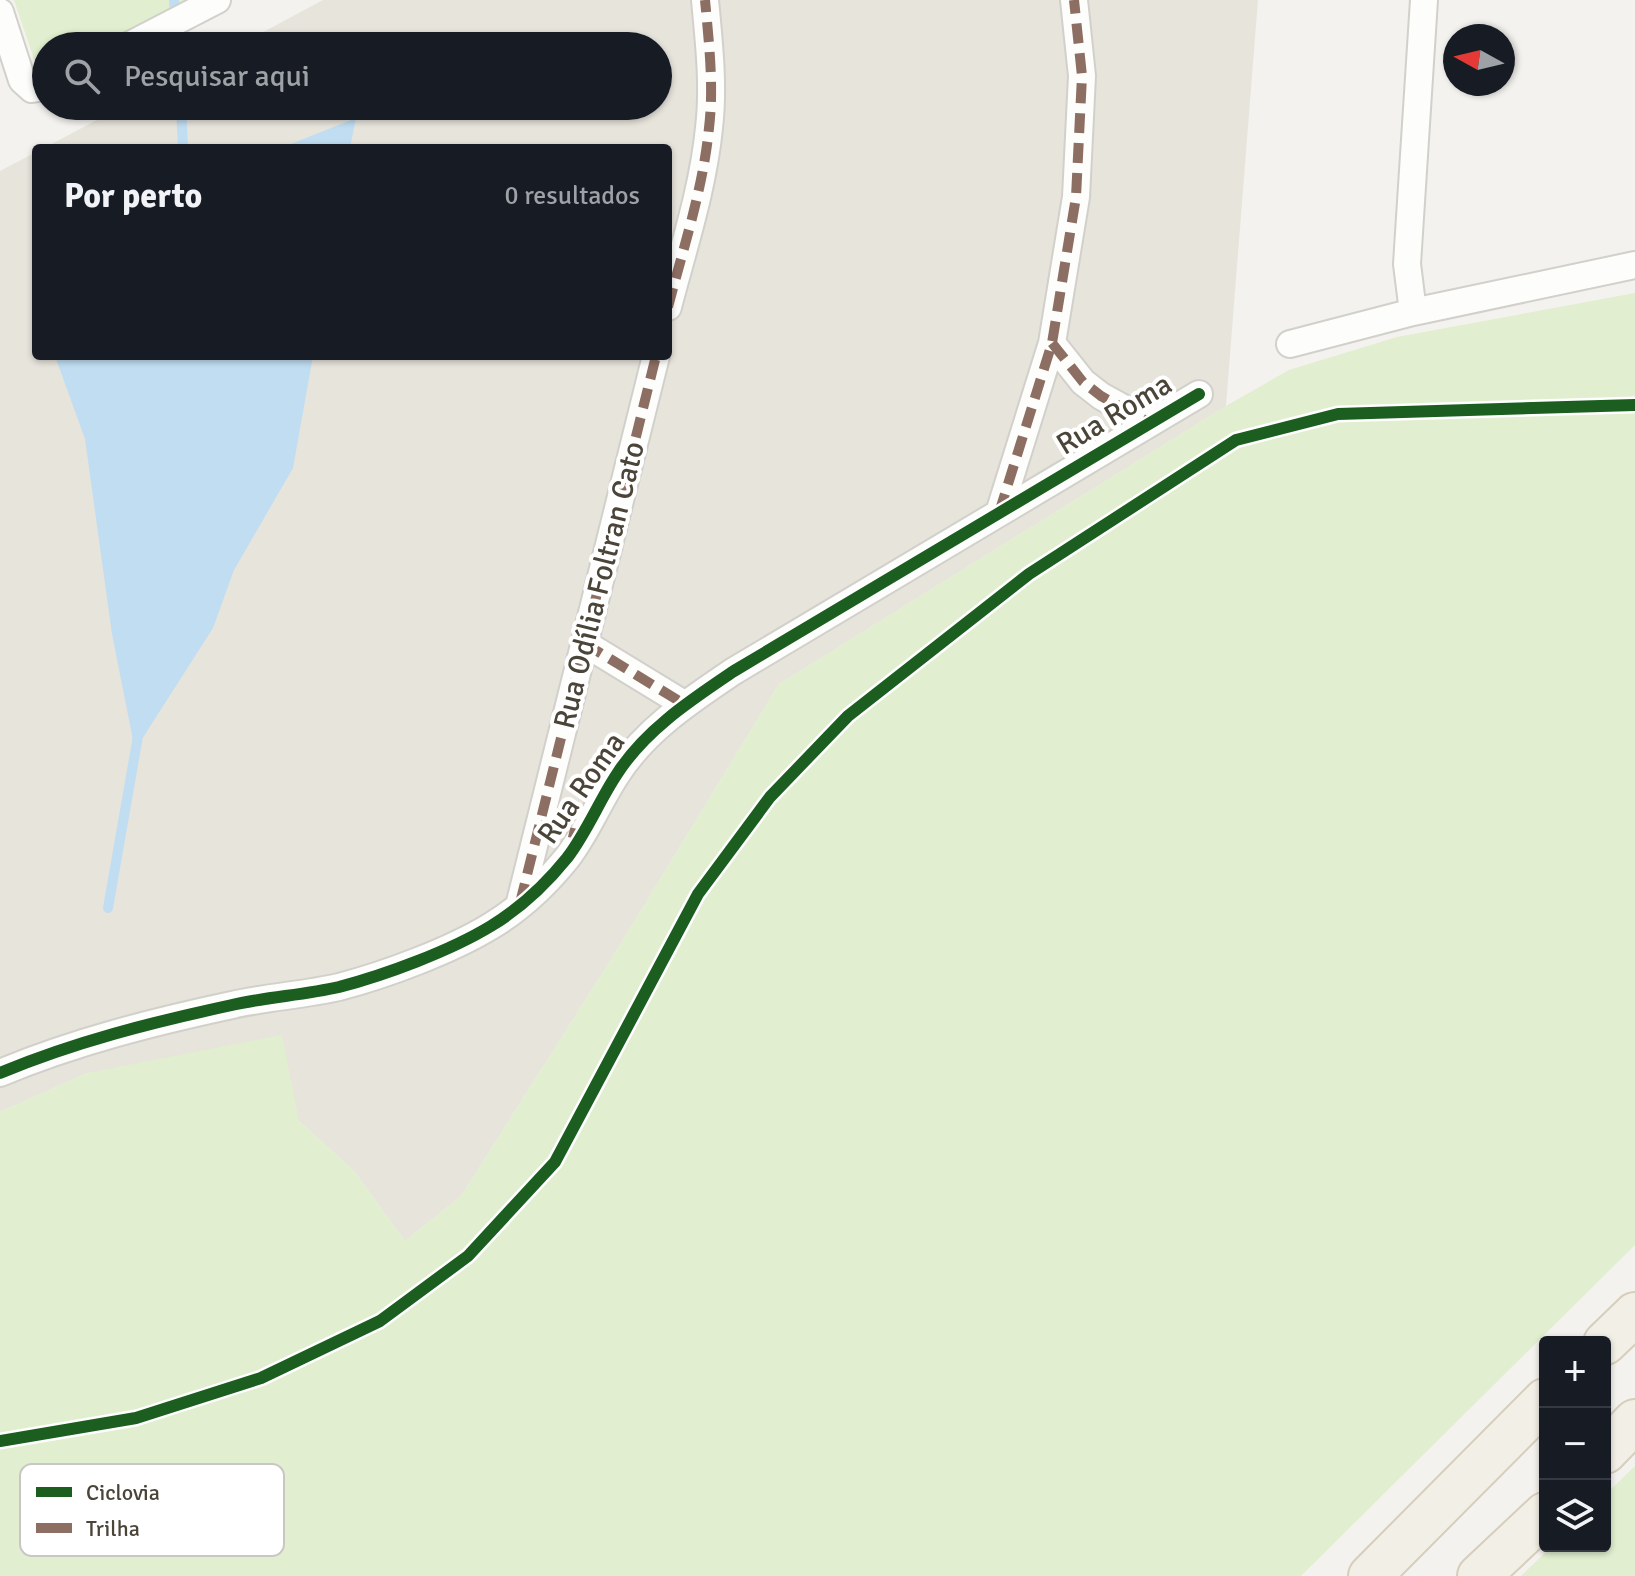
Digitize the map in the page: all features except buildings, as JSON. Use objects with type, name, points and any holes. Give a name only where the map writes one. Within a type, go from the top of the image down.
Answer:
[{"type":"main road","points":[[1611,1337],[1635,1314]]},
{"type":"main road","points":[[1370,1576],[1539,1406]]},
{"type":"main road","points":[[1611,1446],[1635,1421]]},
{"type":"main road","points":[[1479,1576],[1539,1520]]},
{"type":"street","points":[[672,291],[697,193],[709,129],[711,63],[705,0]]},
{"type":"street","points":[[999,513],[1052,343],[1076,197],[1082,76],[1074,0]]},
{"type":"street","points":[[1413,312],[1407,264],[1424,0]]},
{"type":"street","points":[[156,32],[207,6]]},
{"type":"street","points":[[0,12],[22,80],[32,89]]},
{"type":"street","points":[[1290,344],[1413,312],[1635,265]]},
{"type":"street","points":[[1052,343],[1083,382],[1101,396],[1150,423]]},
{"type":"street","name":"Rua Odília Foltran Cato","points":[[519,906],[655,360]]},
{"type":"street","name":"Rua Roma","points":[[0,1073],[134,1028],[235,1004],[340,987],[446,950],[491,926],[519,906],[567,857],[617,773],[651,733],[684,704],[734,671],[1199,394]]},
{"type":"street","points":[[584,643],[684,704]]},
{"type":"street","points":[[540,825],[581,835]]},
{"type":"shaded area","points":[[323,0],[1258,0],[1226,406],[779,684],[610,961],[461,1196],[405,1241],[354,1171],[299,1121],[87,1073],[0,1112],[0,171],[32,154],[32,360],[672,360],[672,144],[52,144],[97,120],[672,120],[672,32],[263,32]]},
{"type":"green space","points":[[14,0],[190,0],[129,32],[32,32],[32,53]]},
{"type":"green space","points":[[1635,293],[1635,1245],[1543,1336],[1539,1336],[1539,1340],[1301,1576],[0,1576],[0,1112],[87,1073],[282,1035],[299,1121],[354,1171],[405,1241],[461,1196],[610,961],[779,684],[1289,370],[1397,337]]},
{"type":"green space","points":[[1635,1466],[1635,1576],[1521,1576],[1546,1552],[1611,1552],[1611,1489]]},
{"type":"water","points":[[351,120],[356,120],[351,144],[291,144]]},
{"type":"water","points":[[56,360],[312,360],[293,468],[234,570],[213,628],[135,750],[112,634],[85,439]]},
{"type":"waterway","points":[[174,0],[176,32]]},
{"type":"waterway","points":[[182,120],[183,144]]},
{"type":"waterway","points":[[108,908],[138,736]]},
{"type":"marked path","points":[[672,292],[697,196],[709,128],[711,80],[705,0]]},
{"type":"marked path","points":[[999,513],[1052,343],[1076,197],[1082,76],[1074,0]]},
{"type":"marked path","points":[[1052,343],[1083,382],[1101,396],[1150,423]]},
{"type":"marked path","points":[[520,903],[655,360]]},
{"type":"marked path","points":[[584,643],[684,704]]},
{"type":"marked path","points":[[540,825],[581,835]]},
{"type":"cycle path","points":[[0,1073],[85,1042],[143,1026],[245,1002],[326,990],[357,982],[417,961],[491,926],[532,895],[567,858],[628,758],[685,705],[734,671],[1199,394]]},
{"type":"cycle path","points":[[0,1441],[136,1418],[261,1378],[380,1321],[468,1256],[555,1162],[698,894],[770,797],[848,716],[1029,574],[1236,440],[1338,414],[1635,405]]}]
